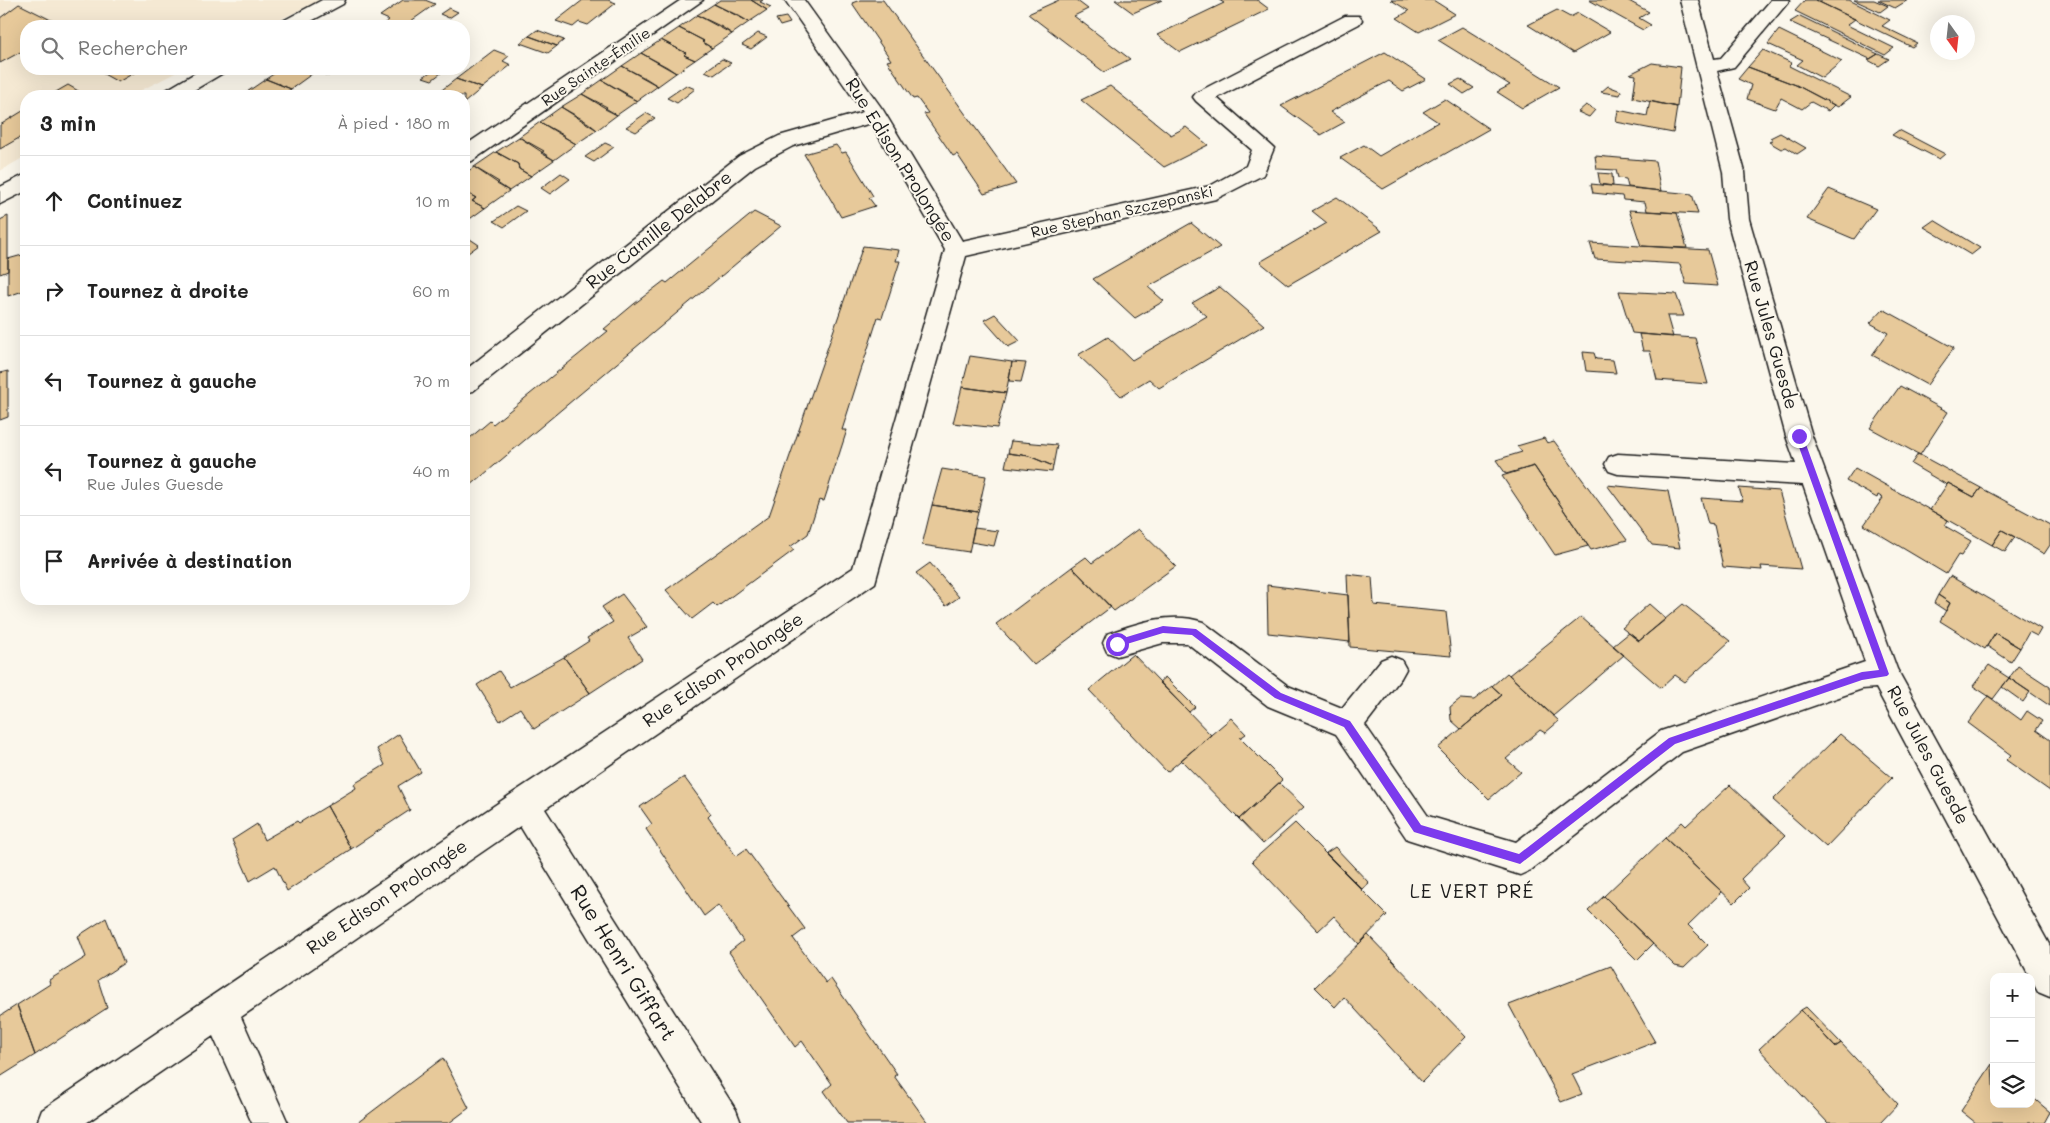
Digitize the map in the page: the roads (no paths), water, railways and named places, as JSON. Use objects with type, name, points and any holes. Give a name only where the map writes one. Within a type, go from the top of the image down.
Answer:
[{"type":"street","points":[[299,20],[336,0]]},
{"type":"street","name":"Rue Sainte-Émilie","points":[[470,152],[694,0]]},
{"type":"street","name":"Rue Edison Prolongée","points":[[55,1123],[865,575],[956,250],[876,115],[794,0]]},
{"type":"street","name":"Rue Jules Guesde","points":[[1689,0],[1734,172],[1738,220],[1799,436],[1884,674],[2050,980]]},
{"type":"street","points":[[1705,66],[1727,63],[1781,0]]},
{"type":"street","name":"Rue Stephan Szczepanski","points":[[956,250],[1216,192],[1255,170],[1263,148],[1203,97],[1352,20]]},
{"type":"street","points":[[180,90],[206,75]]},
{"type":"street","name":"Rue Camille Delabre","points":[[470,379],[747,160],[786,141],[876,115]]},
{"type":"street","name":"Rue Sainte-Émilie","points":[[470,136],[499,133]]},
{"type":"street","points":[[0,197],[20,185]]},
{"type":"street","points":[[1618,464],[1812,475]]},
{"type":"street","points":[[1117,644],[1163,630],[1193,631],[1278,696],[1347,724],[1418,828],[1520,859],[1672,741],[1862,676],[1884,674]]},
{"type":"street","points":[[1347,724],[1391,669]]},
{"type":"street","name":"Rue Henri Giffart","points":[[524,804],[723,1123]]},
{"type":"street","points":[[220,1011],[270,1123]]},
{"type":"district","name":"LE VERT PRÉ","points":[[1472,891]]}]
